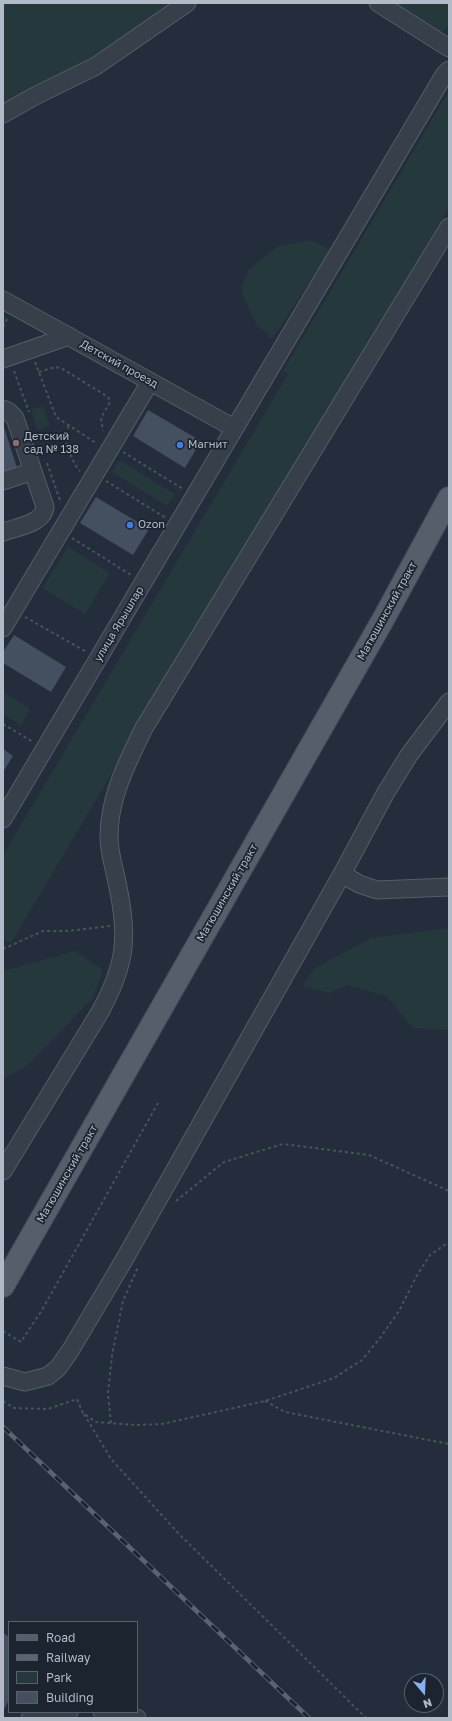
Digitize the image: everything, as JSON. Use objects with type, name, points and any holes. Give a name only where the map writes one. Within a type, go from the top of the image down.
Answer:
[{"type":"main road","name":"Матюшинский тракт","points":[[3,1286],[376,632],[449,498]]},
{"type":"street","points":[[3,114],[34,96],[96,66],[187,3]]},
{"type":"street","points":[[378,3],[449,48]]},
{"type":"street","name":"улица Ярышлар","points":[[3,819],[444,75],[449,70]]},
{"type":"street","points":[[3,1171],[112,989],[119,969],[123,949],[123,910],[111,859],[109,838],[113,802],[119,781],[129,759],[144,728],[449,227]]},
{"type":"street","name":"Детский проезд","points":[[3,300],[234,428]]},
{"type":"street","points":[[3,359],[69,336]]},
{"type":"street","points":[[3,628],[150,382]]},
{"type":"street","points":[[3,409],[15,418],[45,504],[44,512],[41,518],[3,532]]},
{"type":"street","points":[[3,481],[33,471]]},
{"type":"street","points":[[41,518],[60,533]]},
{"type":"street","points":[[416,559],[449,518]]},
{"type":"street","points":[[3,1376],[25,1382],[48,1376],[58,1368],[70,1352],[124,1260],[342,874],[385,794],[409,755],[449,702]]},
{"type":"street","points":[[342,874],[359,884],[377,890],[449,887]]},
{"type":"street","points":[[30,1718],[63,1713]]},
{"type":"street","points":[[108,1713],[136,1718]]},
{"type":"path","points":[[31,349],[55,415],[69,426],[111,448],[194,496]]},
{"type":"path","points":[[39,372],[59,367],[110,398],[110,402],[101,419],[111,448]]},
{"type":"path","points":[[69,426],[65,437],[74,464],[79,470],[94,476],[177,525]]},
{"type":"path","points":[[60,533],[143,582]]},
{"type":"path","points":[[14,610],[98,658]]},
{"type":"path","points":[[3,724],[45,749]]},
{"type":"path","points":[[3,949],[43,931],[68,931],[124,926]]},
{"type":"path","points":[[3,1331],[21,1342],[42,1310],[158,1103]]},
{"type":"path","points":[[173,1204],[177,1198],[224,1162],[283,1144],[368,1154],[444,1188],[449,1192]]},
{"type":"path","points":[[83,1412],[96,1422],[136,1425],[162,1424],[264,1401],[334,1378],[362,1360],[380,1338],[398,1311],[430,1254],[449,1242]]},
{"type":"path","points":[[111,1423],[108,1393],[112,1355],[123,1300],[140,1262]]},
{"type":"path","points":[[3,1401],[14,1408],[48,1409],[76,1399],[111,1459],[178,1534],[366,1718]]},
{"type":"path","points":[[264,1401],[285,1412],[449,1444]]},
{"type":"green space","points":[[3,3],[189,3],[3,120]]},
{"type":"green space","points":[[395,3],[449,3],[449,27],[440,33]]},
{"type":"green space","points":[[449,91],[449,207],[11,943],[3,940],[3,855],[288,374],[283,371]]},
{"type":"green space","points":[[312,240],[331,250],[272,339],[256,324],[241,291],[248,270],[278,246]]},
{"type":"green space","points":[[43,406],[50,426],[37,430],[31,410]]},
{"type":"green space","points":[[119,460],[175,494],[167,506],[112,472]]},
{"type":"green space","points":[[68,547],[110,573],[85,614],[42,588]]},
{"type":"green space","points":[[3,692],[30,709],[21,725],[3,714]]},
{"type":"green space","points":[[449,928],[449,1030],[413,1028],[386,996],[348,985],[329,993],[302,986],[315,968],[371,938]]},
{"type":"green space","points":[[75,951],[103,970],[93,998],[27,1066],[3,1079],[3,971]]},
{"type":"building","points":[[148,410],[201,441],[185,468],[133,436]]},
{"type":"building","points":[[3,424],[18,471],[3,476]]},
{"type":"building","points":[[96,497],[149,529],[133,555],[80,523]]},
{"type":"building","points":[[14,635],[66,667],[51,692],[3,663],[3,652]]},
{"type":"building","points":[[3,749],[13,756],[3,772]]},
{"type":"building","points":[[3,1633],[8,1636],[8,1702],[3,1711]]},
{"type":"railway","points":[[3,1427],[309,1718]]},
{"type":"place","name":"Детский сад № 138","points":[[16,443]]},
{"type":"place","name":"Магнит","points":[[180,445]]},
{"type":"place","name":"Ozon","points":[[130,525]]}]
